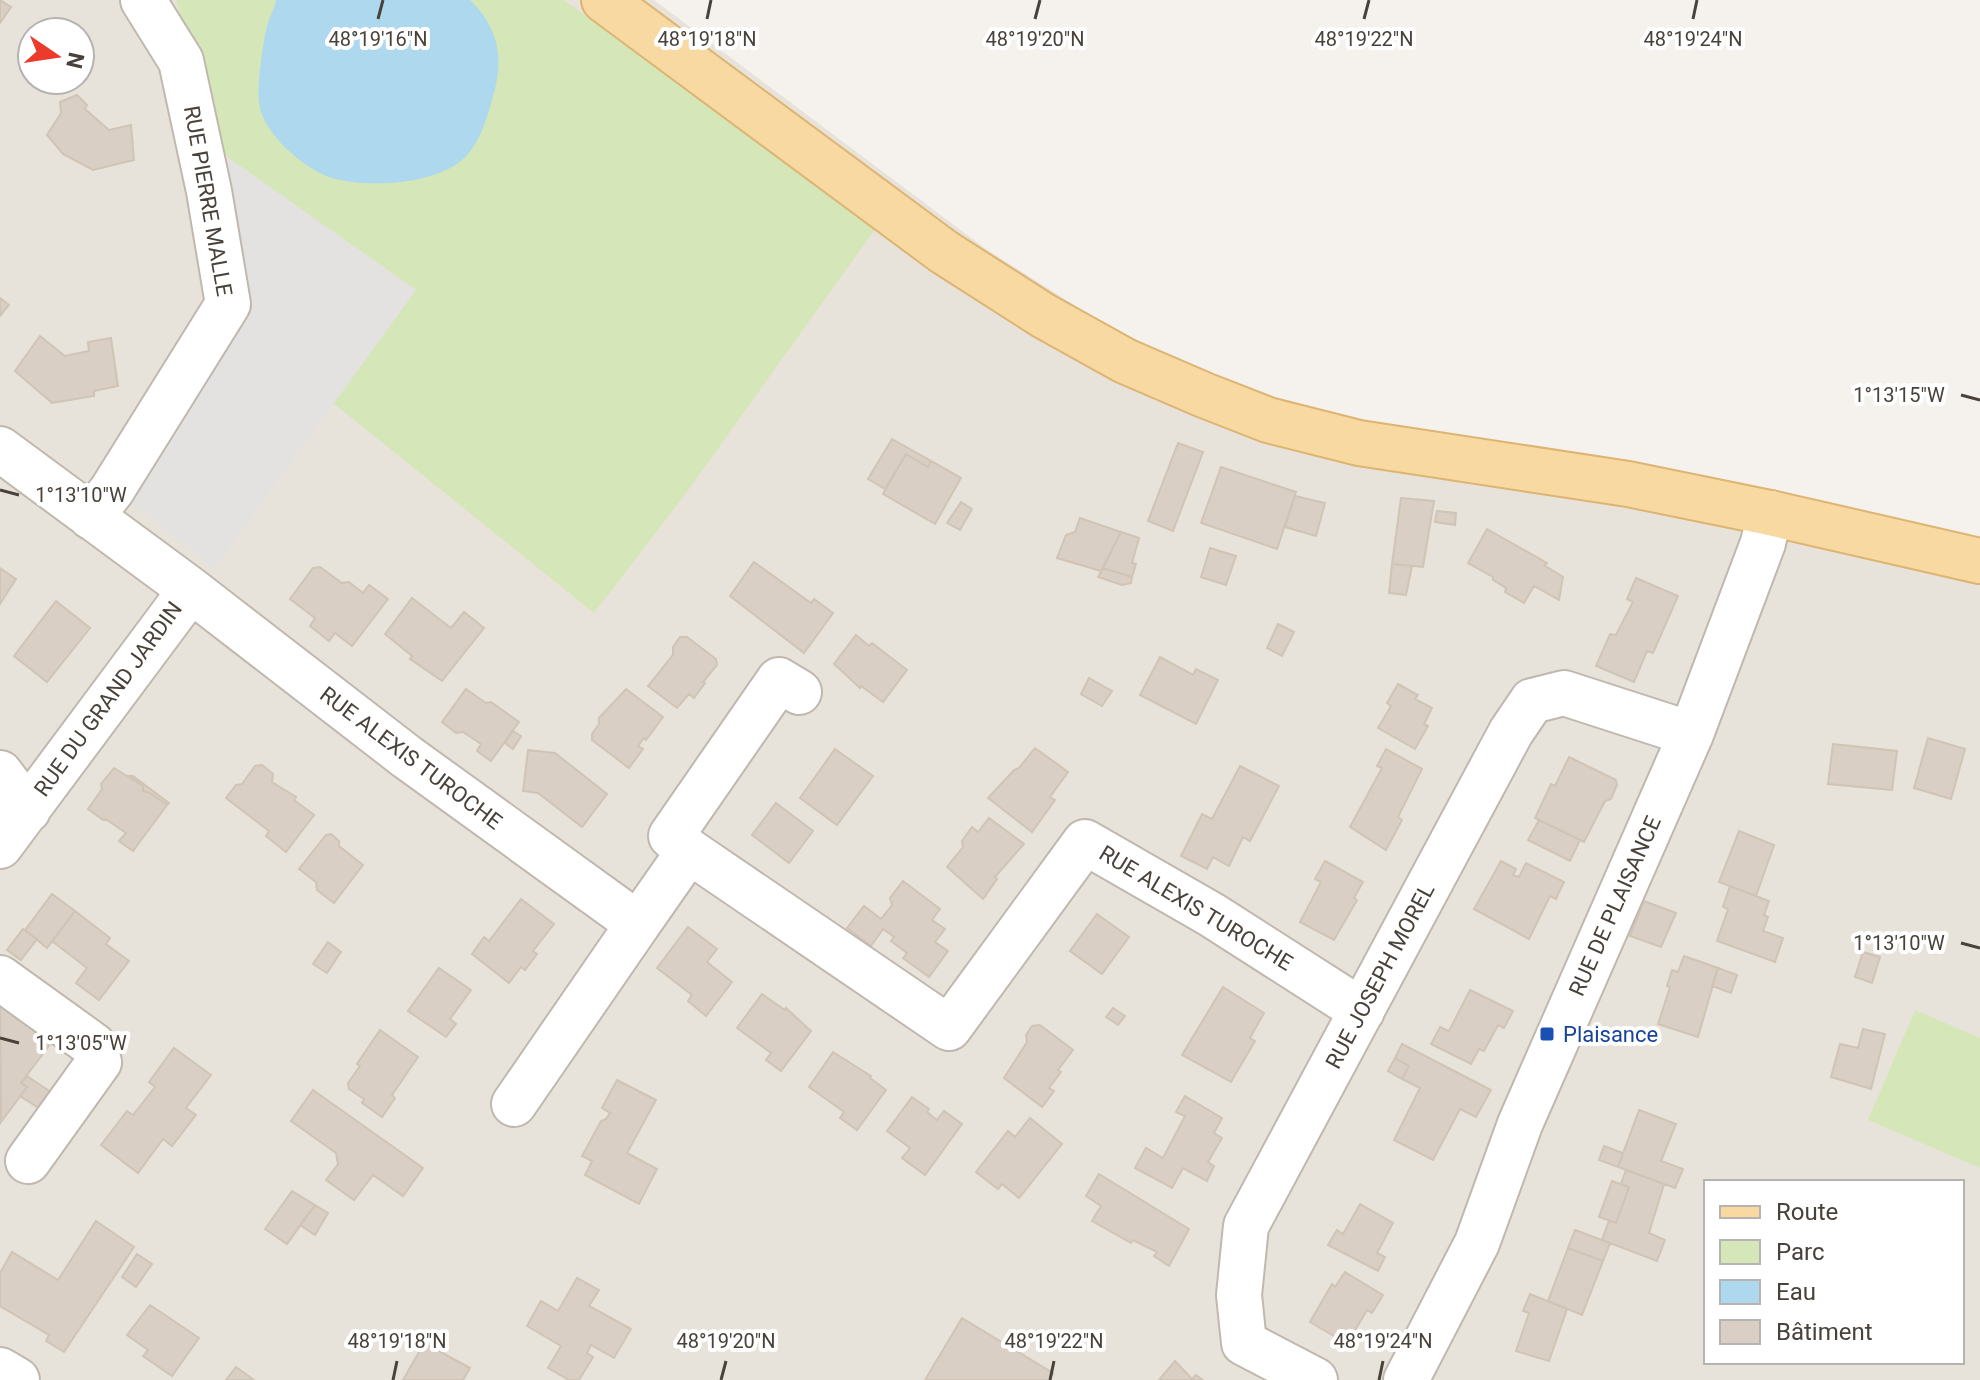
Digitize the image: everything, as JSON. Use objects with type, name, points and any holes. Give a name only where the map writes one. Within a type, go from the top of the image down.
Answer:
[{"type":"main road","points":[[604,0],[944,252],[1044,316],[1125,361],[1268,420],[1359,443],[1613,482],[1770,513],[1980,561]]},
{"type":"street","name":"RUE PIERRE MALLE","points":[[91,517],[112,490],[228,304],[209,191],[181,61],[143,0]]},
{"type":"street","name":"RUE ALEXIS TUROCHE","points":[[0,449],[187,587],[407,757],[638,924]]},
{"type":"street","name":"RUE DE PLAISANCE","points":[[1406,1380],[1477,1243],[1520,1124],[1691,734],[1763,543],[1770,513]]},
{"type":"street","name":"RUE DU GRAND JARDIN","points":[[0,846],[178,607],[187,587]]},
{"type":"street","points":[[514,1104],[689,851],[671,836],[779,680],[799,692]]},
{"type":"street","name":"RUE JOSEPH MOREL","points":[[1315,1380],[1244,1343],[1239,1295],[1246,1226],[1511,732],[1532,701],[1564,693],[1691,734]]},
{"type":"street","name":"RUE DU GRAND JARDIN","points":[[0,773],[28,810]]},
{"type":"street","name":"RUE ALEXIS TUROCHE","points":[[689,851],[949,1028],[1085,842],[1212,915],[1362,1011]]},
{"type":"street","points":[[0,978],[93,1045],[99,1062],[28,1161]]},
{"type":"street","points":[[0,1370],[17,1380]]},
{"type":"shaded area","points":[[0,0],[654,0],[986,249],[1101,322],[1175,359],[1259,392],[1336,416],[1417,431],[1980,561],[1980,1380],[0,1380]]},
{"type":"shaded area","points":[[213,147],[416,290],[214,569],[124,496],[240,296]]},
{"type":"green space","points":[[176,0],[564,0],[878,225],[684,496],[594,613],[333,403],[415,290],[213,147]]},
{"type":"green space","points":[[1915,1010],[1980,1038],[1980,1168],[1868,1120]]},
{"type":"water","points":[[276,0],[470,0],[492,30],[499,64],[487,118],[469,153],[450,168],[434,175],[381,183],[332,178],[297,158],[267,125],[259,102],[264,40]]},
{"type":"building","points":[[0,0],[11,7],[0,23]]},
{"type":"building","points":[[78,96],[87,105],[85,109],[109,130],[131,125],[134,160],[93,170],[63,154],[47,135],[61,113],[60,102]]},
{"type":"building","points":[[0,298],[9,305],[0,316]]},
{"type":"building","points":[[40,336],[65,356],[89,351],[88,342],[111,338],[118,386],[94,391],[94,396],[52,403],[15,371]]},
{"type":"building","points":[[892,439],[931,461],[928,467],[906,454],[885,489],[868,479]]},
{"type":"building","points":[[1178,443],[1203,452],[1173,531],[1148,521]]},
{"type":"building","points":[[906,454],[928,467],[931,461],[961,478],[935,524],[883,494]]},
{"type":"building","points":[[1221,467],[1296,492],[1277,549],[1201,523]]},
{"type":"building","points":[[1295,496],[1325,503],[1316,536],[1285,527]]},
{"type":"building","points":[[1401,498],[1434,501],[1423,567],[1392,564]]},
{"type":"building","points":[[961,502],[972,509],[960,530],[947,523]]},
{"type":"building","points":[[1437,511],[1456,513],[1455,525],[1435,522]]},
{"type":"building","points":[[1080,518],[1121,532],[1101,571],[1057,558],[1066,535],[1075,532]]},
{"type":"building","points":[[1487,529],[1547,563],[1544,565],[1563,577],[1559,600],[1534,586],[1524,603],[1505,592],[1506,588],[1493,577],[1468,563]]},
{"type":"building","points":[[1121,532],[1139,538],[1132,563],[1136,564],[1132,577],[1103,568]]},
{"type":"building","points":[[1210,548],[1236,556],[1226,585],[1201,577]]},
{"type":"building","points":[[754,562],[811,603],[814,599],[833,613],[804,653],[730,596]]},
{"type":"building","points":[[1392,564],[1412,566],[1406,595],[1389,593]]},
{"type":"building","points":[[320,567],[363,593],[369,585],[388,599],[352,646],[335,633],[329,641],[310,626],[315,618],[290,599],[313,568]]},
{"type":"building","points":[[0,568],[16,579],[0,604]]},
{"type":"building","points":[[1103,568],[1132,577],[1131,583],[1122,585],[1098,577]]},
{"type":"building","points":[[1636,578],[1678,596],[1653,653],[1647,651],[1634,682],[1596,666],[1610,634],[1616,635],[1633,602],[1627,599]]},
{"type":"building","points":[[412,598],[451,628],[464,612],[484,628],[442,681],[410,659],[412,656],[385,634]]},
{"type":"building","points":[[56,601],[90,628],[47,682],[14,656]]},
{"type":"building","points":[[1278,624],[1294,632],[1282,656],[1267,648]]},
{"type":"building","points":[[856,635],[869,646],[872,643],[907,670],[883,702],[860,688],[834,664]]},
{"type":"building","points":[[680,637],[687,637],[716,659],[717,665],[694,698],[689,694],[677,708],[648,686],[673,655],[673,647]]},
{"type":"building","points":[[1160,657],[1193,675],[1196,669],[1218,680],[1196,724],[1140,695]]},
{"type":"building","points":[[1089,678],[1112,691],[1102,706],[1081,694]]},
{"type":"building","points":[[1398,684],[1418,695],[1415,699],[1432,708],[1424,724],[1428,726],[1415,749],[1378,728],[1391,706],[1387,703]]},
{"type":"building","points":[[466,689],[519,722],[491,761],[477,751],[481,744],[463,732],[456,733],[442,722]]},
{"type":"building","points":[[626,689],[663,717],[638,746],[643,749],[629,768],[592,740],[599,718]]},
{"type":"building","points":[[513,731],[521,736],[513,749],[505,743]]},
{"type":"building","points":[[1928,738],[1965,749],[1951,799],[1914,788]]},
{"type":"building","points":[[1833,744],[1897,751],[1892,790],[1828,784]]},
{"type":"building","points":[[1035,748],[1068,772],[1050,797],[1055,800],[1032,832],[988,798]]},
{"type":"building","points":[[835,749],[873,776],[837,825],[800,798]]},
{"type":"building","points":[[1386,749],[1422,769],[1398,817],[1402,820],[1386,850],[1350,827],[1382,768],[1377,766]]},
{"type":"building","points":[[528,750],[555,753],[607,794],[582,827],[538,793],[523,791]]},
{"type":"building","points":[[1569,757],[1616,780],[1617,785],[1584,842],[1535,818],[1551,784],[1555,786]]},
{"type":"building","points":[[262,765],[273,774],[272,782],[296,797],[294,800],[314,815],[286,852],[266,836],[269,831],[226,798],[236,785],[242,784],[255,766]]},
{"type":"building","points":[[1240,766],[1279,786],[1250,841],[1243,837],[1229,866],[1213,857],[1207,869],[1181,856],[1202,814],[1212,819]]},
{"type":"building","points":[[114,768],[167,805],[133,851],[119,841],[126,833],[88,809],[102,789],[101,784]]},
{"type":"building","points":[[129,776],[169,803],[167,805],[143,791],[143,786]]},
{"type":"building","points":[[776,803],[813,831],[789,863],[752,835]]},
{"type":"building","points":[[989,818],[1024,844],[995,877],[997,879],[983,899],[947,867],[963,847],[962,841],[972,827],[978,832]]},
{"type":"building","points":[[1539,820],[1580,840],[1570,861],[1528,840]]},
{"type":"building","points":[[1739,831],[1774,845],[1756,896],[1719,882]]},
{"type":"building","points":[[331,834],[339,841],[339,846],[363,865],[334,903],[317,890],[316,882],[299,869],[326,835]]},
{"type":"building","points":[[1325,861],[1363,882],[1354,898],[1357,900],[1334,940],[1300,922],[1321,882],[1315,879]]},
{"type":"building","points":[[1501,861],[1516,869],[1513,875],[1519,877],[1526,863],[1564,882],[1556,899],[1550,896],[1529,939],[1474,909]]},
{"type":"building","points":[[903,881],[940,909],[932,920],[945,929],[935,942],[948,951],[929,977],[903,958],[907,953],[891,941],[894,937],[883,929],[871,946],[847,928],[864,906],[881,919],[892,905],[890,898]]},
{"type":"building","points":[[1730,886],[1769,901],[1763,931],[1783,938],[1775,962],[1717,941],[1728,909],[1723,907]]},
{"type":"building","points":[[52,894],[75,911],[47,948],[25,930]]},
{"type":"building","points":[[521,899],[554,924],[533,951],[537,954],[525,970],[521,967],[509,983],[472,954],[484,937],[489,941]]},
{"type":"building","points":[[1644,901],[1676,913],[1661,947],[1630,936]]},
{"type":"building","points":[[75,911],[110,938],[106,944],[129,961],[99,1000],[76,983],[87,968],[52,941]]},
{"type":"building","points":[[1097,914],[1129,937],[1102,974],[1070,951]]},
{"type":"building","points":[[688,927],[717,949],[707,962],[732,982],[706,1016],[688,1001],[692,995],[657,968]]},
{"type":"building","points":[[23,929],[37,939],[21,960],[7,950]]},
{"type":"building","points":[[328,942],[341,952],[327,973],[313,964]]},
{"type":"building","points":[[1863,952],[1880,957],[1872,983],[1855,977]]},
{"type":"building","points":[[1684,956],[1718,968],[1698,1037],[1658,1024],[1672,970],[1678,972]]},
{"type":"building","points":[[439,968],[471,990],[450,1019],[456,1024],[446,1037],[408,1011]]},
{"type":"building","points":[[1718,968],[1737,975],[1731,993],[1712,986]]},
{"type":"building","points":[[1223,987],[1264,1013],[1250,1038],[1255,1041],[1231,1082],[1182,1055]]},
{"type":"building","points":[[1470,990],[1513,1011],[1504,1028],[1498,1025],[1484,1051],[1479,1049],[1471,1064],[1431,1044],[1440,1027],[1449,1031]]},
{"type":"building","points":[[762,994],[786,1008],[811,1031],[781,1071],[766,1060],[771,1053],[737,1028]]},
{"type":"building","points":[[0,1000],[54,1039],[21,1083],[27,1087],[1,1122]]},
{"type":"building","points":[[1113,1008],[1125,1016],[1118,1025],[1106,1017]]},
{"type":"building","points":[[1040,1025],[1073,1050],[1058,1070],[1061,1072],[1049,1088],[1054,1091],[1042,1107],[1004,1078],[1027,1042],[1026,1035],[1032,1026]]},
{"type":"building","points":[[1863,1029],[1885,1034],[1871,1089],[1831,1077],[1840,1044],[1858,1048]]},
{"type":"building","points":[[380,1030],[418,1057],[392,1095],[395,1098],[382,1117],[362,1103],[364,1099],[349,1089],[348,1083]]},
{"type":"building","points":[[1402,1044],[1491,1090],[1476,1117],[1460,1109],[1433,1160],[1394,1140],[1420,1088],[1402,1079],[1409,1066],[1395,1058]]},
{"type":"building","points":[[174,1048],[211,1075],[186,1108],[196,1115],[172,1146],[163,1139],[138,1173],[101,1145],[127,1111],[133,1115],[155,1087],[149,1082]]},
{"type":"building","points":[[833,1052],[871,1076],[886,1090],[857,1130],[840,1118],[844,1112],[809,1087]]},
{"type":"building","points":[[1395,1058],[1409,1066],[1402,1079],[1388,1071]]},
{"type":"building","points":[[27,1076],[52,1093],[40,1109],[20,1096],[27,1087],[21,1083]]},
{"type":"building","points":[[617,1080],[656,1100],[627,1153],[657,1169],[639,1204],[585,1175],[592,1161],[582,1156],[601,1121],[610,1113],[602,1108]]},
{"type":"building","points":[[313,1090],[423,1168],[403,1196],[373,1175],[354,1200],[326,1180],[338,1164],[336,1153],[291,1121]]},
{"type":"building","points":[[1185,1096],[1222,1118],[1214,1133],[1222,1138],[1208,1162],[1214,1166],[1207,1181],[1183,1168],[1172,1188],[1135,1168],[1146,1148],[1163,1158],[1185,1116],[1176,1112]]},
{"type":"building","points":[[912,1097],[929,1109],[927,1112],[937,1120],[944,1111],[962,1124],[925,1175],[902,1158],[910,1148],[887,1131]]},
{"type":"building","points":[[1639,1110],[1676,1124],[1661,1161],[1683,1169],[1675,1188],[1618,1167]]},
{"type":"building","points":[[1030,1118],[1062,1144],[1019,1198],[1002,1184],[998,1189],[976,1172],[1008,1131],[1015,1137]]},
{"type":"building","points":[[1604,1146],[1623,1153],[1618,1167],[1599,1160]]},
{"type":"building","points":[[1626,1170],[1664,1184],[1649,1233],[1665,1240],[1657,1261],[1602,1240],[1609,1221],[1616,1223],[1629,1187],[1621,1184]]},
{"type":"building","points":[[1099,1174],[1189,1229],[1169,1266],[1154,1256],[1157,1252],[1133,1240],[1131,1243],[1092,1221],[1101,1206],[1086,1196]]},
{"type":"building","points":[[1612,1181],[1629,1187],[1616,1223],[1599,1217]]},
{"type":"building","points":[[292,1191],[315,1205],[287,1244],[265,1229]]},
{"type":"building","points":[[1360,1204],[1393,1223],[1377,1253],[1385,1257],[1378,1271],[1328,1245],[1337,1230],[1343,1234]]},
{"type":"building","points":[[315,1205],[328,1213],[315,1235],[300,1225]]},
{"type":"building","points":[[96,1221],[134,1247],[64,1352],[46,1341],[49,1335],[0,1306],[0,1273],[12,1252],[58,1280]]},
{"type":"building","points":[[1575,1230],[1610,1243],[1603,1261],[1568,1248]]},
{"type":"building","points":[[1568,1248],[1603,1261],[1582,1315],[1548,1301]]},
{"type":"building","points":[[137,1254],[152,1264],[136,1287],[122,1277]]},
{"type":"building","points":[[1345,1272],[1383,1295],[1372,1313],[1367,1310],[1347,1344],[1310,1322],[1332,1284],[1335,1287]]},
{"type":"building","points":[[577,1278],[599,1290],[589,1306],[631,1329],[614,1358],[591,1345],[587,1353],[593,1357],[579,1380],[569,1380],[548,1368],[561,1346],[527,1326],[541,1301],[558,1311]]},
{"type":"building","points":[[1530,1294],[1567,1309],[1549,1361],[1516,1351],[1529,1313],[1523,1311]]},
{"type":"building","points":[[150,1305],[199,1338],[172,1376],[143,1356],[148,1350],[127,1335]]},
{"type":"building","points":[[962,1318],[1053,1373],[1049,1380],[925,1380]]},
{"type":"building","points":[[424,1343],[470,1368],[463,1380],[403,1380]]},
{"type":"building","points":[[1175,1361],[1192,1379],[1196,1375],[1203,1380],[1159,1380]]},
{"type":"building","points":[[236,1367],[254,1380],[226,1380]]},
{"type":"place","name":"Plaisance","points":[[1547,1034]]}]
